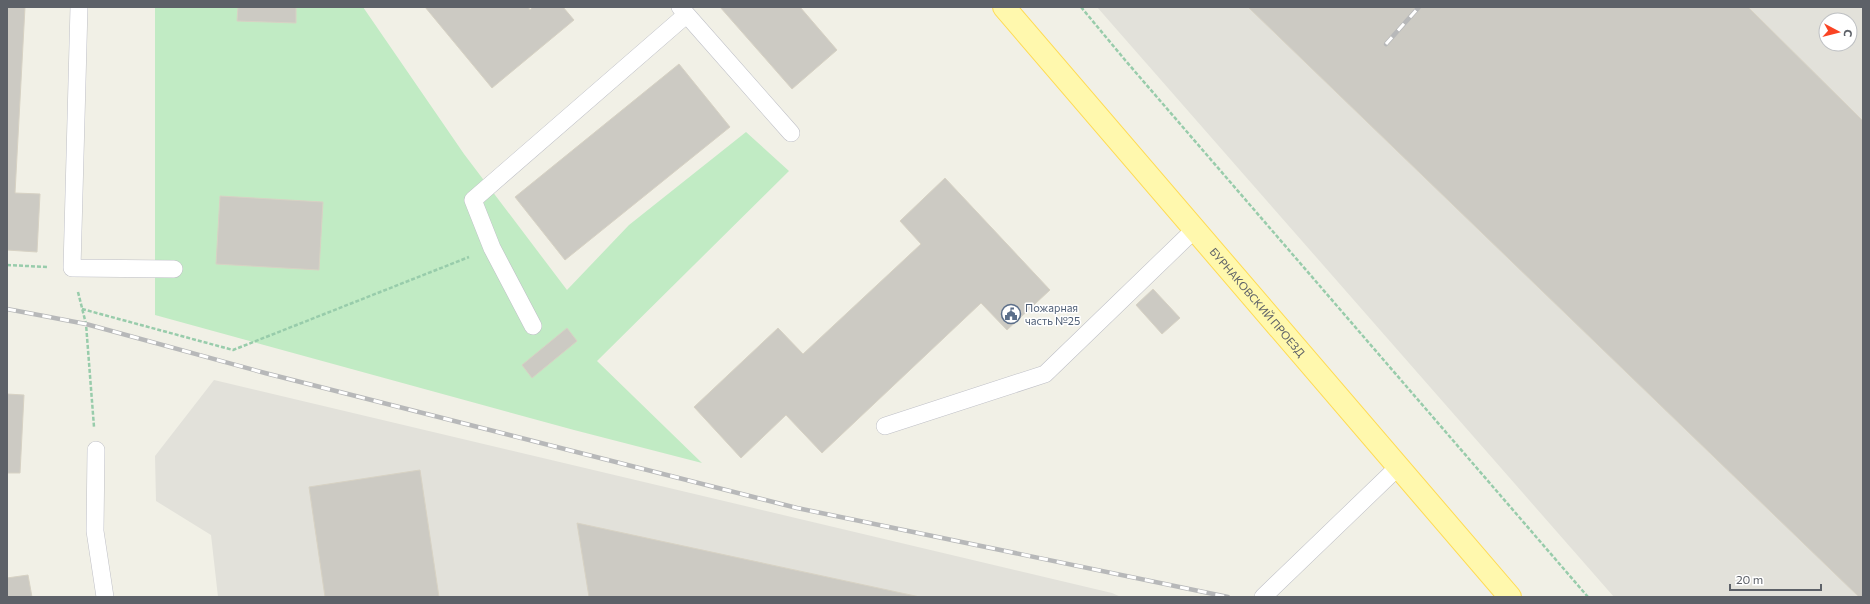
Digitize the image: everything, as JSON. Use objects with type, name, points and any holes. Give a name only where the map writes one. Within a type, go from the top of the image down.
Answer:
[{"type":"main road","name":"БУРНАКОВСКИЙ ПРОЕЗД","points":[[1004,7],[1510,597]]},
{"type":"lane","points":[[79,7],[72,268],[174,269]]},
{"type":"lane","points":[[533,326],[492,248],[473,200],[683,11],[791,133]]},
{"type":"lane","points":[[885,426],[1045,374],[1194,230]]},
{"type":"lane","points":[[96,450],[95,531],[105,597]]},
{"type":"lane","points":[[1263,597],[1398,467]]},
{"type":"path","points":[[1081,7],[1130,66],[1588,597]]},
{"type":"path","points":[[82,309],[232,350],[492,248]]},
{"type":"path","points":[[7,265],[72,268],[86,324],[96,450]]},
{"type":"shaded area","points":[[1097,7],[1863,7],[1863,597],[1614,597]]},
{"type":"shaded area","points":[[214,380],[1112,593],[1121,597],[218,597],[211,535],[156,501],[155,456]]},
{"type":"green space","points":[[155,7],[363,7],[464,154],[567,290],[629,225],[746,132],[789,171],[597,361],[702,463],[574,430],[155,315]]},
{"type":"building","points":[[7,7],[25,7],[15,193],[40,194],[37,252],[7,250]]},
{"type":"building","points":[[238,7],[296,7],[296,23],[237,21]]},
{"type":"building","points":[[425,7],[528,7],[530,10],[533,7],[563,7],[574,20],[492,88]]},
{"type":"building","points":[[720,7],[800,7],[837,50],[792,89]]},
{"type":"building","points":[[1248,7],[1748,7],[1863,121],[1863,597],[1859,597]]},
{"type":"building","points":[[679,64],[730,127],[565,260],[515,197]]},
{"type":"building","points":[[945,178],[1050,290],[1007,330],[981,303],[822,453],[786,415],[741,458],[694,407],[778,328],[803,354],[921,244],[900,221]]},
{"type":"building","points":[[220,196],[323,202],[319,270],[216,264]]},
{"type":"building","points":[[1153,289],[1180,318],[1162,334],[1136,305]]},
{"type":"building","points":[[567,328],[577,341],[532,378],[522,365]]},
{"type":"building","points":[[7,394],[24,395],[20,473],[7,473]]},
{"type":"building","points":[[420,470],[439,597],[325,597],[309,487]]},
{"type":"building","points":[[577,523],[920,597],[589,597]]},
{"type":"building","points":[[28,575],[32,597],[7,597],[7,578]]},
{"type":"railway","points":[[1386,44],[1419,7]]},
{"type":"railway","points":[[7,309],[86,324],[265,373],[797,508],[1228,597]]},
{"type":"place","name":"Пожарная часть №25","points":[[1011,314]]}]
